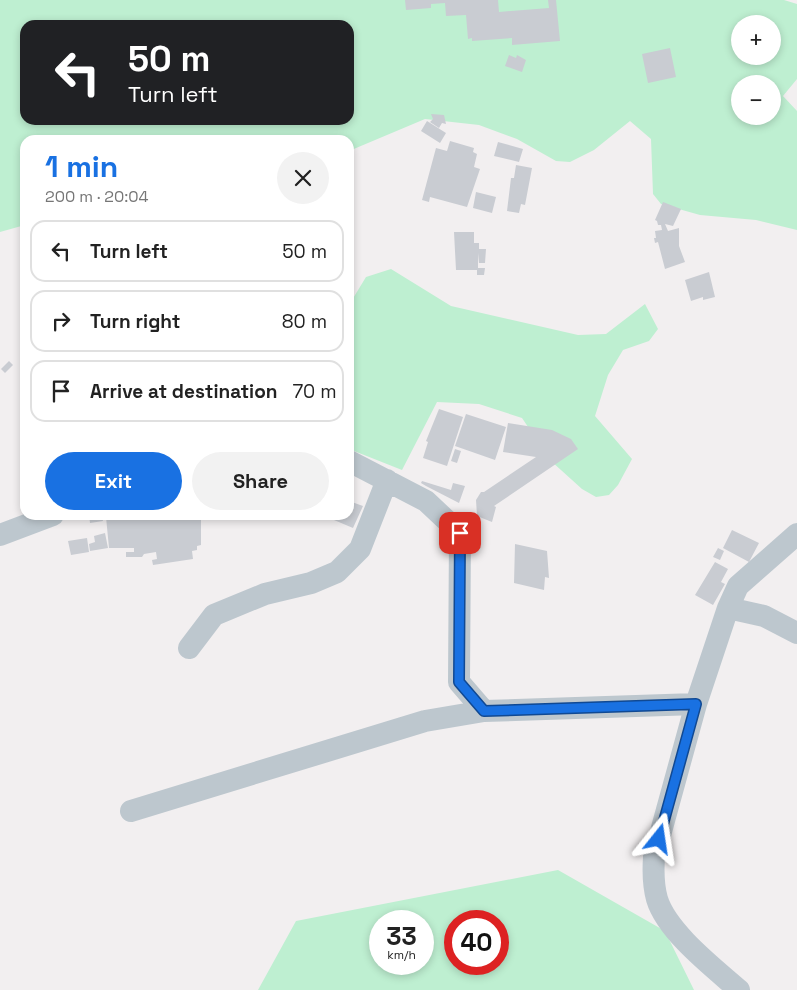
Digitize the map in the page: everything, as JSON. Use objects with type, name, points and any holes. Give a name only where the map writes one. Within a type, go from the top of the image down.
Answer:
[{"type":"street","points":[[354,464],[426,501],[460,533],[459,682],[484,711]]},
{"type":"street","points":[[189,648],[214,616],[265,594],[311,583],[337,572],[360,549],[387,480]]},
{"type":"street","points":[[0,535],[40,520]]},
{"type":"street","points":[[739,990],[706,961],[664,915],[658,901],[653,879],[654,857],[696,704],[728,608],[738,586],[797,534]]},
{"type":"street","points":[[728,608],[764,616],[797,632]]},
{"type":"street","points":[[131,812],[425,721],[484,711],[696,704]]},
{"type":"green space","points":[[0,0],[784,0],[797,4],[797,79],[783,96],[797,111],[797,230],[756,220],[700,215],[661,204],[653,194],[651,139],[630,121],[594,150],[570,162],[556,161],[517,139],[479,125],[425,119],[354,149],[354,135],[20,135],[20,226],[0,232]]},
{"type":"green space","points":[[391,269],[451,306],[578,335],[606,334],[645,304],[658,329],[649,341],[623,350],[608,375],[595,416],[632,459],[618,485],[609,495],[596,497],[582,489],[551,461],[522,418],[479,404],[437,402],[402,470],[354,451],[354,297],[366,277]]},
{"type":"green space","points":[[558,870],[665,931],[694,990],[258,990],[296,921]]},
{"type":"building","points":[[405,0],[498,0],[499,12],[549,8],[548,0],[556,0],[560,41],[512,45],[512,38],[472,41],[472,38],[468,39],[466,15],[446,16],[445,3],[431,4],[431,8],[406,10]]},
{"type":"building","points":[[670,48],[676,77],[648,83],[642,54]]},
{"type":"building","points":[[509,55],[516,58],[517,55],[526,60],[522,72],[505,66]]},
{"type":"building","points":[[431,114],[444,115],[446,124],[442,123],[439,128],[430,122],[433,119]]},
{"type":"building","points":[[427,121],[446,133],[440,143],[421,131]]},
{"type":"building","points":[[450,141],[474,148],[473,152],[477,154],[474,167],[480,169],[467,207],[430,197],[429,202],[422,200],[436,148],[447,151]]},
{"type":"building","points":[[498,142],[523,149],[519,162],[494,156]]},
{"type":"building","points":[[516,165],[532,168],[525,205],[521,204],[519,213],[507,211],[511,178],[514,178]]},
{"type":"building","points":[[476,192],[496,197],[492,213],[473,208]]},
{"type":"building","points":[[663,202],[681,209],[673,226],[665,224],[668,231],[679,228],[679,246],[685,262],[665,269],[658,242],[655,243],[654,238],[656,238],[655,231],[662,230],[661,225],[658,225],[655,220]]},
{"type":"building","points":[[454,232],[474,232],[474,243],[479,243],[479,249],[486,249],[485,263],[479,263],[478,253],[478,268],[485,268],[484,275],[477,275],[477,270],[456,270]]},
{"type":"building","points":[[709,272],[715,297],[703,300],[703,297],[691,301],[685,280]]},
{"type":"building","points":[[9,361],[13,365],[5,373],[1,369]]},
{"type":"building","points":[[439,409],[463,417],[447,466],[423,458],[428,442],[426,441]]},
{"type":"building","points":[[466,414],[506,427],[495,460],[455,446]]},
{"type":"building","points":[[508,423],[552,430],[571,439],[578,449],[494,506],[496,507],[492,522],[477,516],[476,500],[481,492],[484,492],[536,457],[503,452]]},
{"type":"building","points":[[455,449],[461,451],[457,463],[451,461]]},
{"type":"building","points":[[422,481],[451,490],[453,483],[465,486],[459,503],[426,486],[421,483]]},
{"type":"building","points":[[354,503],[363,506],[353,528],[334,520],[354,520]]},
{"type":"building","points":[[90,520],[103,521],[90,523]]},
{"type":"building","points":[[106,520],[201,520],[201,545],[197,546],[197,550],[192,551],[193,559],[153,565],[152,560],[157,559],[156,552],[144,554],[142,557],[126,557],[126,552],[134,552],[134,548],[109,548]]},
{"type":"building","points":[[732,530],[759,543],[749,562],[723,548]]},
{"type":"building","points":[[105,533],[108,548],[90,551],[89,544],[95,542],[94,536]]},
{"type":"building","points":[[87,538],[89,552],[71,555],[68,541]]},
{"type":"building","points":[[515,544],[547,551],[549,578],[545,577],[544,590],[514,583]]},
{"type":"building","points":[[718,548],[724,551],[720,560],[713,557]]},
{"type":"building","points":[[715,562],[728,569],[721,582],[725,584],[713,605],[695,595]]},
{"type":"route","points":[[460,533],[459,682],[484,711],[696,704],[682,749],[659,839]]}]
